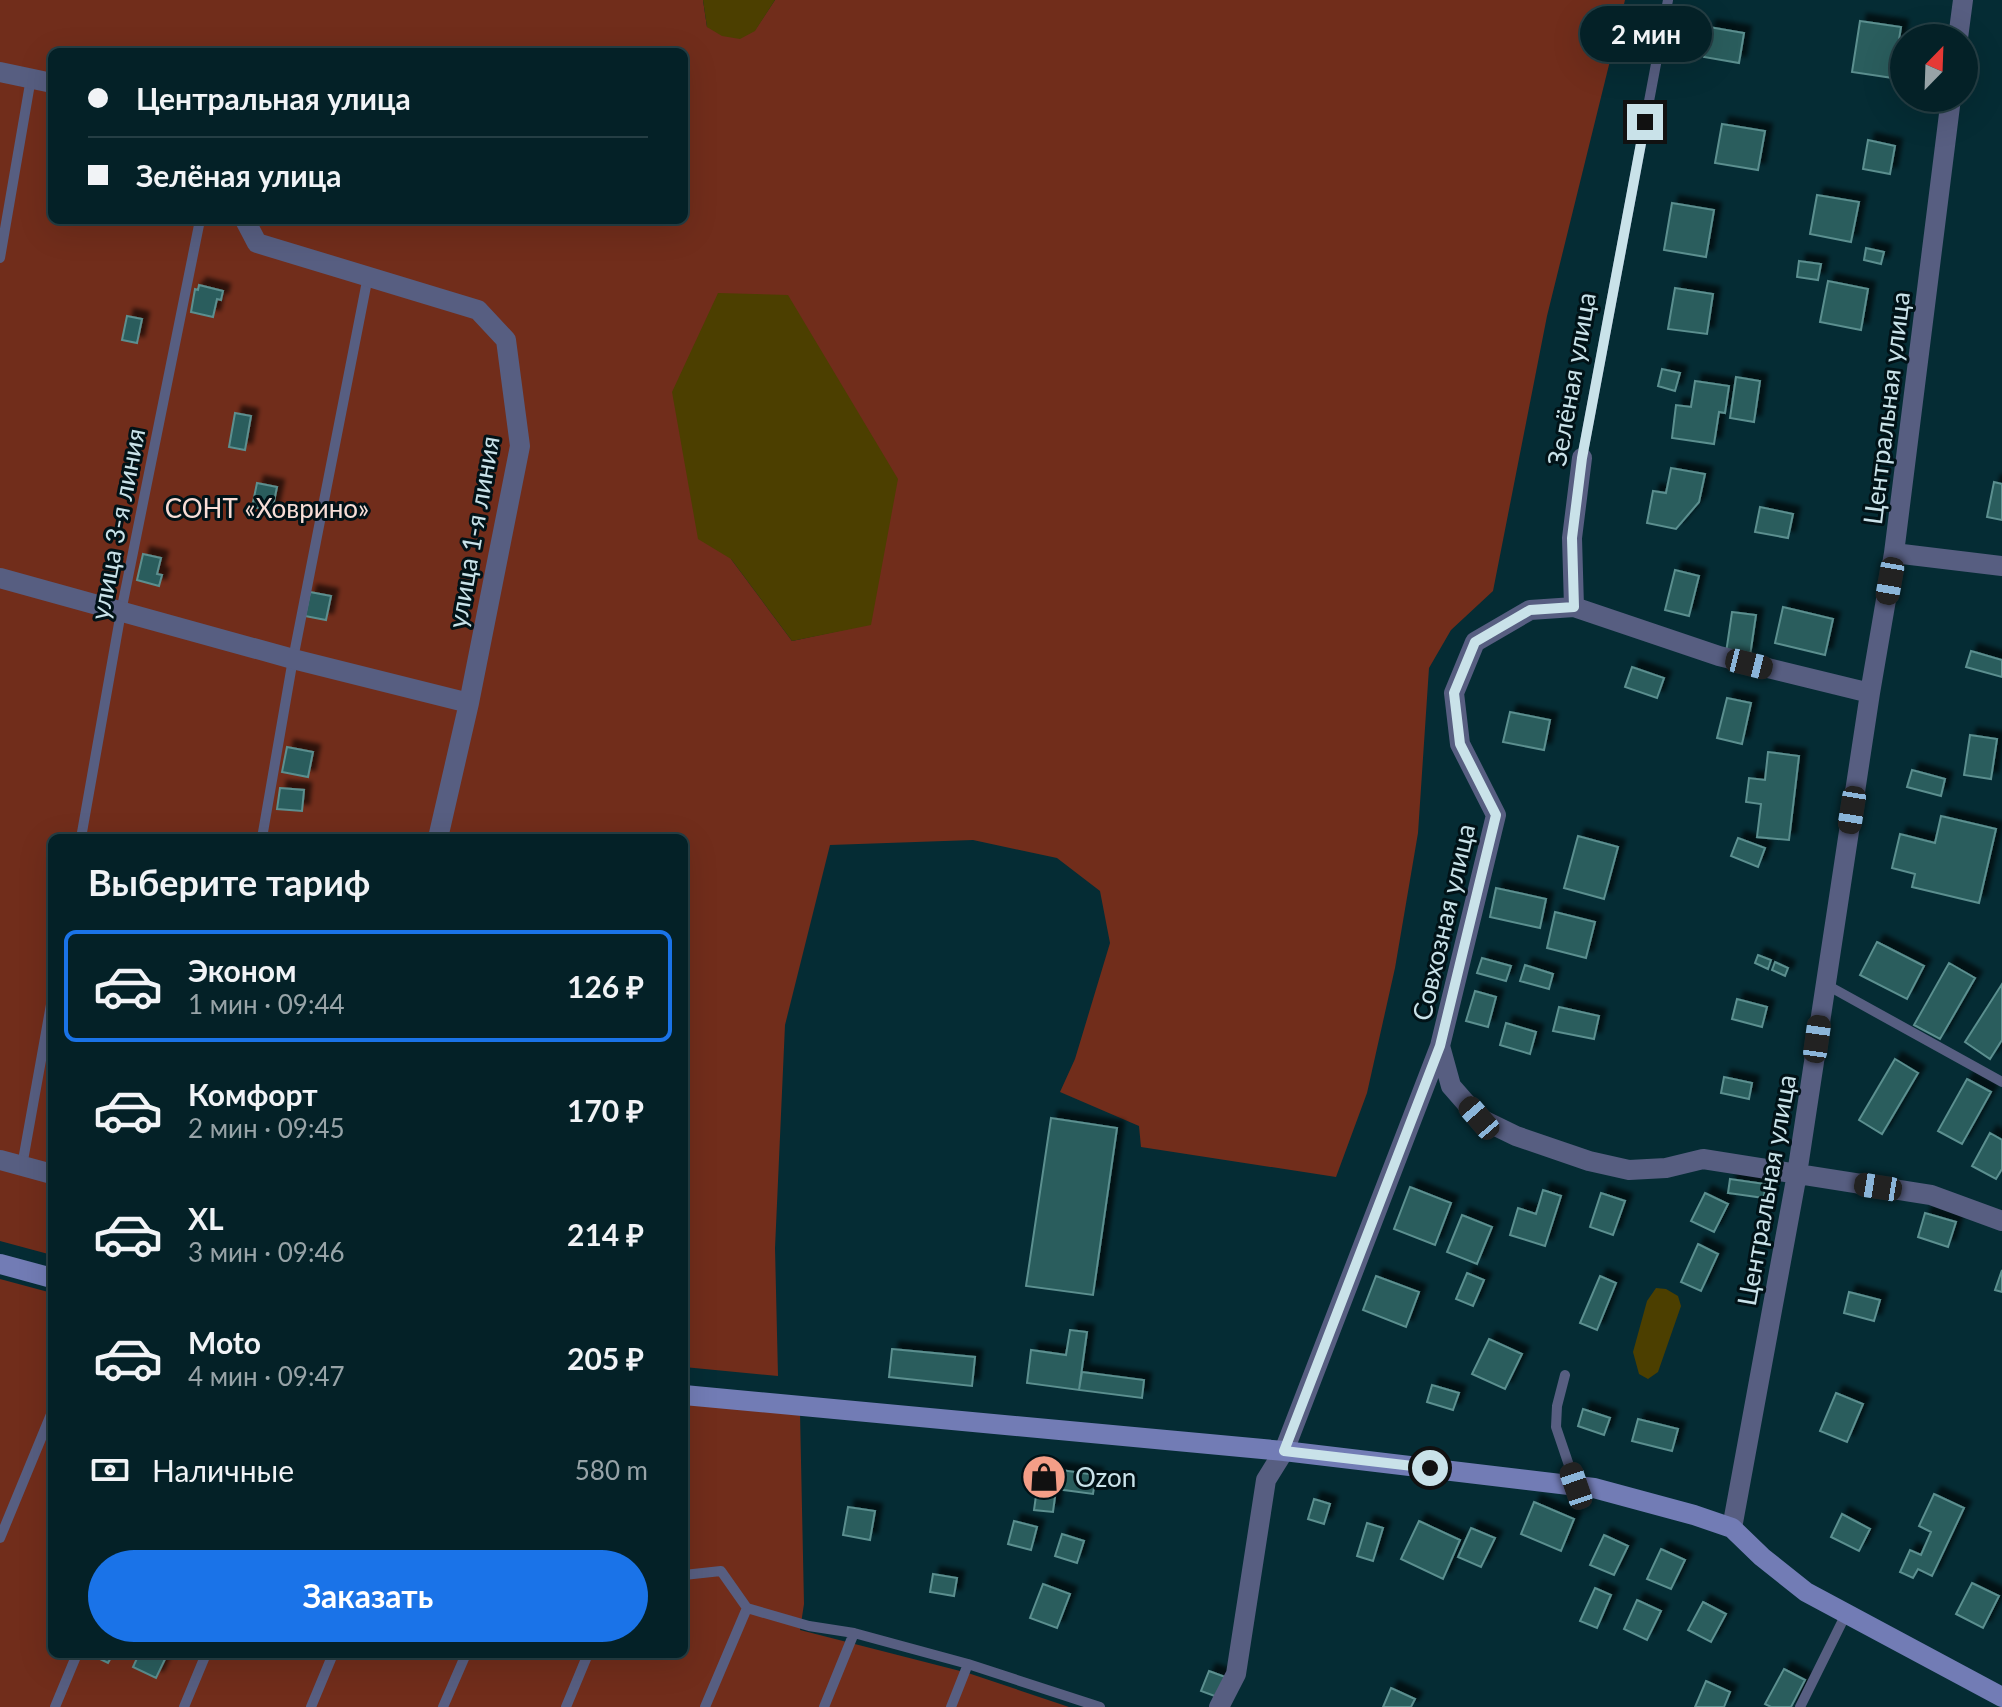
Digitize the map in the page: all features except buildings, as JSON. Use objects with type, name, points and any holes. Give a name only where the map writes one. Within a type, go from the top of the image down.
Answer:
[{"type":"street","points":[[1960,24],[1963,0]]},
{"type":"street","points":[[0,72],[48,82]]},
{"type":"street","name":"Центральная улица","points":[[1732,1528],[1797,1174],[1894,553],[1949,112]]},
{"type":"street","name":"улица 1-я линия","points":[[247,224],[257,243],[478,310],[506,340],[520,446],[469,703],[439,834]]},
{"type":"street","name":"Зелёная улица","points":[[1574,607],[1572,538],[1582,458]]},
{"type":"street","points":[[1894,553],[2002,566]]},
{"type":"street","points":[[0,578],[293,659],[469,703]]},
{"type":"street","points":[[1574,607],[1719,656],[1870,693]]},
{"type":"street","name":"Совхозная улица","points":[[1574,607],[1530,610],[1475,642],[1454,693],[1460,744],[1496,815],[1440,1046],[1451,1086],[1479,1118],[1516,1136],[1589,1161],[1629,1170],[1666,1168],[1703,1159],[1931,1195],[2002,1221]]},
{"type":"street","points":[[1219,1707],[1236,1674],[1266,1480],[1284,1451],[1440,1046]]},
{"type":"street","points":[[0,1160],[48,1173]]},
{"type":"street","points":[[0,1264],[48,1277]]},
{"type":"street","points":[[688,1395],[1284,1451],[1594,1488],[1732,1528],[1806,1592],[2002,1697]]},
{"type":"lane","name":"Зелёная улица","points":[[1582,458],[1668,0]]},
{"type":"lane","points":[[0,258],[31,78]]},
{"type":"lane","name":"улица 3-я линия","points":[[82,834],[121,612],[199,224]]},
{"type":"lane","points":[[263,834],[293,659],[368,276]]},
{"type":"lane","points":[[1825,984],[2002,1082]]},
{"type":"lane","points":[[22,1166],[48,1021]]},
{"type":"lane","points":[[1565,1375],[1557,1406],[1556,1427],[1576,1486]]},
{"type":"lane","points":[[0,1538],[48,1422]]},
{"type":"lane","points":[[688,1575],[721,1571],[747,1608],[968,1664],[1076,1703],[1100,1707]]},
{"type":"lane","points":[[705,1707],[747,1608]]},
{"type":"lane","points":[[1800,1707],[1846,1614]]},
{"type":"lane","points":[[824,1707],[854,1633]]},
{"type":"lane","points":[[55,1707],[75,1658]]},
{"type":"lane","points":[[184,1707],[204,1658]]},
{"type":"lane","points":[[311,1707],[331,1658]]},
{"type":"lane","points":[[443,1707],[464,1658]]},
{"type":"lane","points":[[566,1707],[586,1658]]},
{"type":"lane","points":[[951,1707],[968,1664]]},
{"type":"green space","name":"СОНТ «Ховрино»","points":[[0,0],[703,0],[707,27],[755,30],[775,0],[1625,0],[1547,316],[1493,591],[1451,630],[1429,668],[1418,833],[1395,968],[1367,1093],[1336,1177],[1141,1147],[1139,1126],[1060,1092],[1075,1059],[1110,943],[1100,891],[1057,858],[973,840],[830,845],[785,1025],[775,1248],[778,1376],[688,1367],[688,834],[48,834],[48,1254],[0,1241]],"holes":[[[731,559],[871,624],[792,641]]]},
{"type":"green space","points":[[0,1279],[48,1292],[48,1658],[688,1658],[688,1402],[800,1413],[804,1604],[800,1630],[968,1673],[1069,1707],[0,1707]]},
{"type":"shaded area","points":[[703,0],[775,0],[755,31],[740,39],[722,36],[707,27]]},
{"type":"shaded area","points":[[718,293],[788,295],[898,479],[871,625],[792,641],[731,559],[698,539],[672,392]]},
{"type":"shaded area","points":[[1656,1288],[1666,1289],[1678,1296],[1681,1306],[1658,1372],[1648,1379],[1639,1374],[1633,1352],[1647,1301]]},
{"type":"place","name":"Ozon","points":[[1044,1477]]},
{"type":"route","points":[[1430,1468],[1284,1451],[1440,1046],[1496,815],[1460,744],[1454,693],[1475,642],[1530,610],[1574,607],[1572,538],[1582,458],[1645,122]]}]
